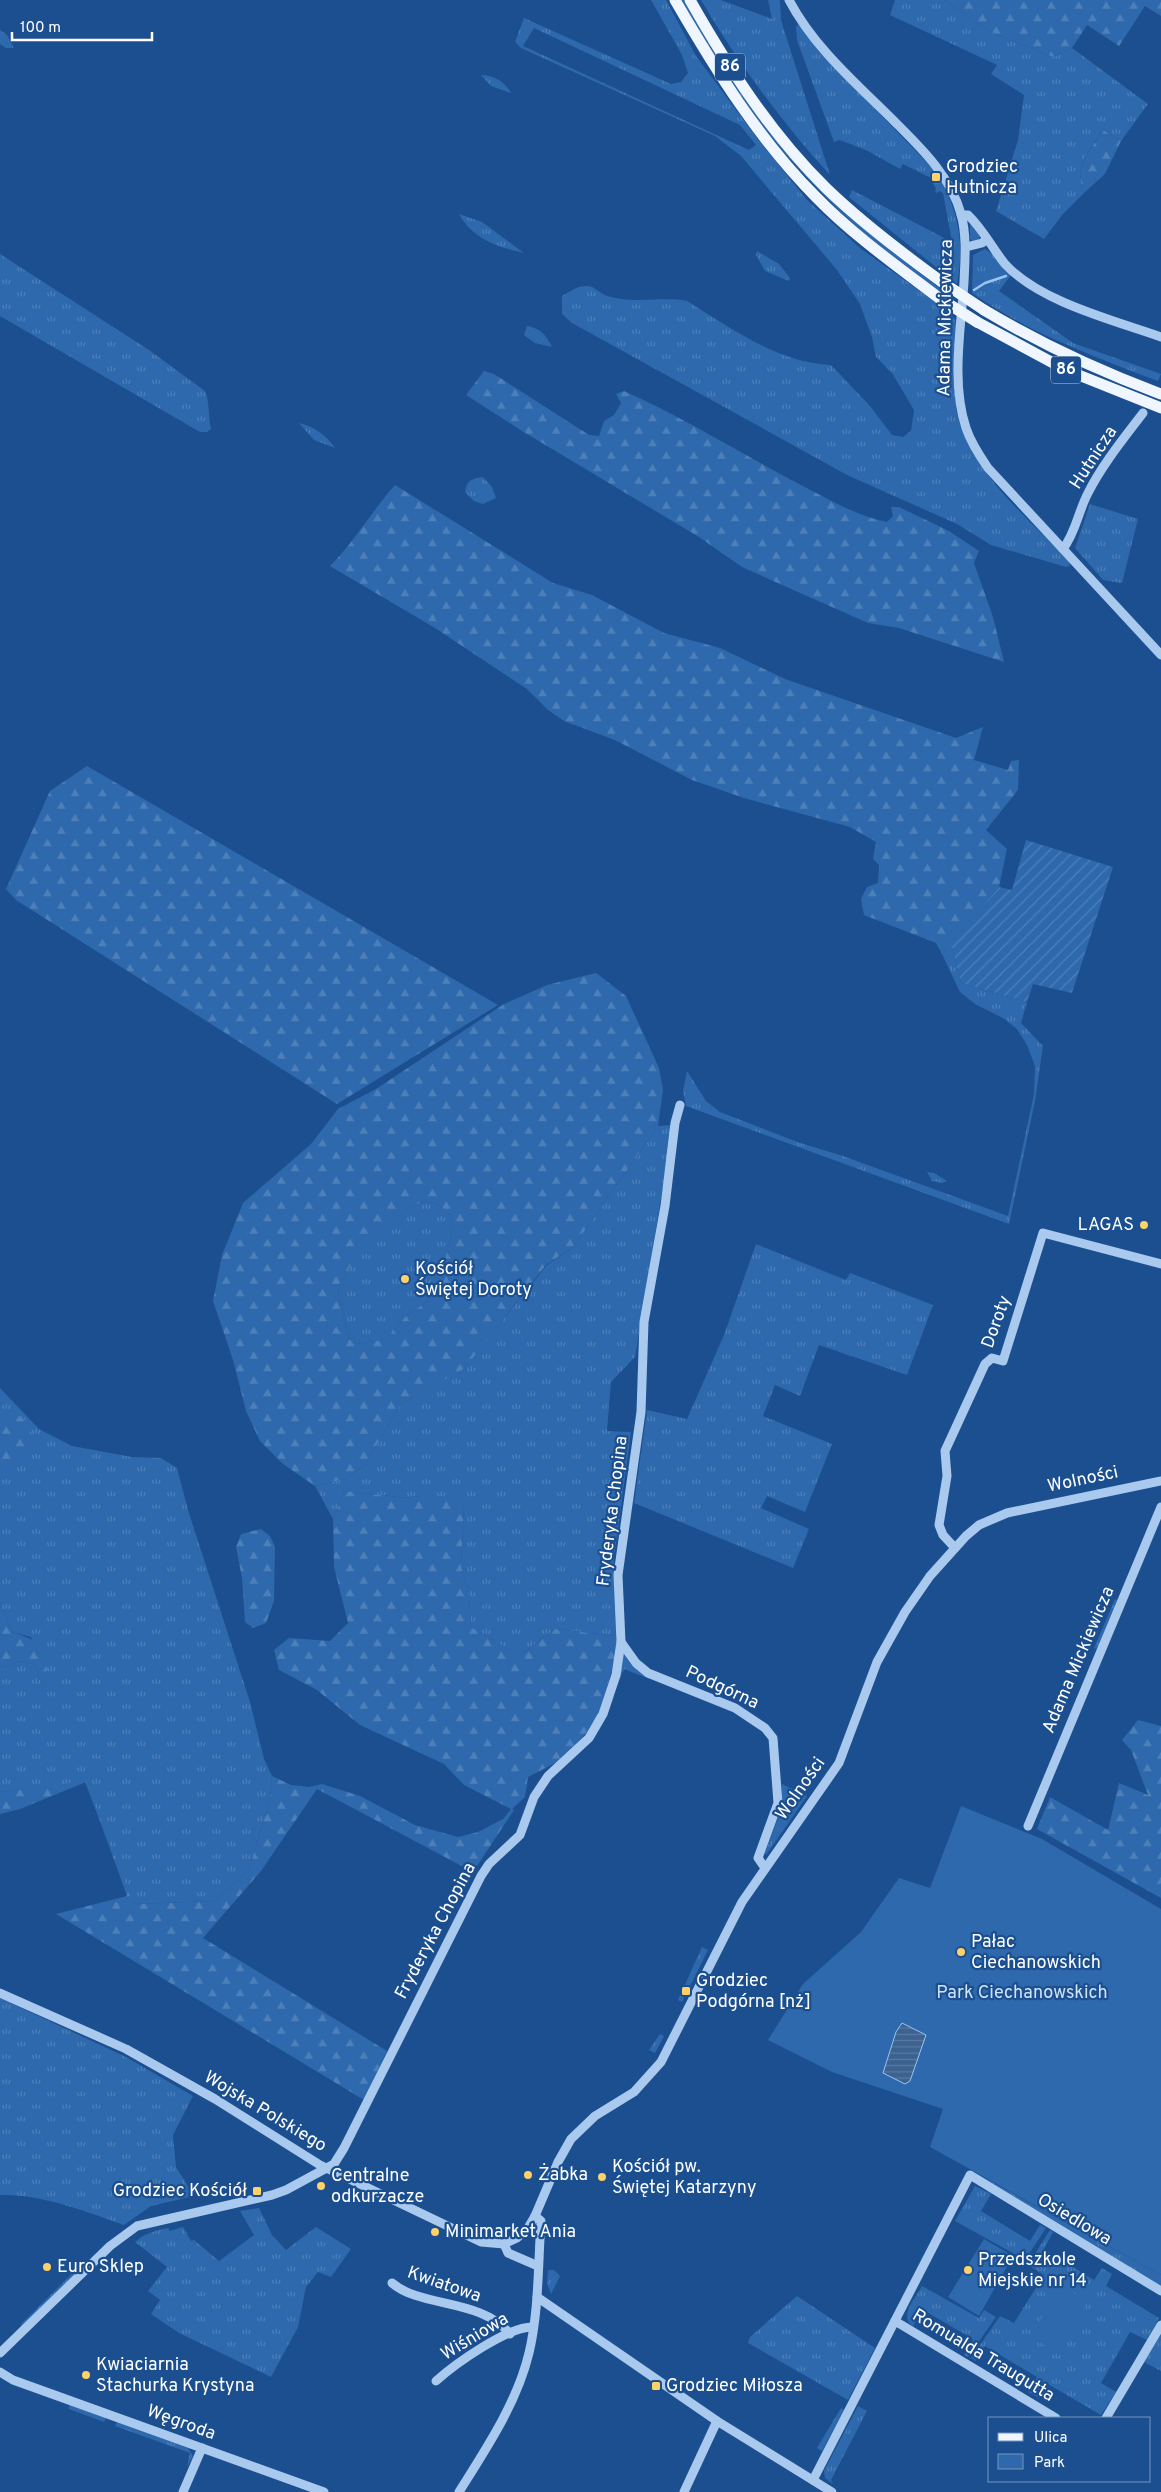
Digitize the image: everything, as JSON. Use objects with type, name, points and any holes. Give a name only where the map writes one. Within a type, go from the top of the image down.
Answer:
[{"type":"main road","name":"86","points":[[675,0],[705,53],[740,104],[816,198],[886,257],[939,298],[977,322],[1066,370],[1161,408]]},
{"type":"main road","name":"86","points":[[690,0],[749,95],[804,164],[826,188],[891,246],[984,310],[1030,337],[1070,357],[1161,394]]},
{"type":"street","name":"Adama Mickiewicza","points":[[790,0],[798,15],[834,60],[917,145],[941,173],[955,195],[961,215],[966,247],[959,359],[961,406],[966,430],[974,448],[988,468],[1161,654]]},
{"type":"street","points":[[961,215],[968,215],[972,218],[1006,264],[1032,285],[1083,308],[1161,337]]},
{"type":"street","points":[[966,247],[982,243],[987,239]]},
{"type":"street","name":"Hutnicza","points":[[1063,549],[1071,539],[1087,494],[1143,413]]},
{"type":"street","name":"Fryderyka Chopina","points":[[326,2168],[334,2164],[344,2148],[481,1876],[489,1864],[520,1835],[534,1796],[548,1776],[589,1738],[603,1714],[616,1675],[621,1642],[618,1575],[641,1412],[644,1322],[665,1206],[675,1123],[680,1105]]},
{"type":"street","name":"Doroty","points":[[955,1548],[943,1535],[939,1525],[947,1476],[945,1451],[985,1364],[992,1358],[1003,1361],[1043,1233],[1161,1264]]},
{"type":"street","name":"Wolności","points":[[504,2244],[517,2238],[528,2228],[558,2162],[571,2139],[595,2116],[634,2092],[660,2062],[736,1912],[839,1763],[888,1639],[928,1578],[979,1525],[1007,1512],[1161,1481]]},
{"type":"street","name":"Adama Mickiewicza","points":[[1028,1826],[1161,1507]]},
{"type":"street","name":"Podgórna","points":[[621,1642],[636,1663],[648,1673],[735,1708],[765,1728],[773,1738],[778,1803],[758,1858],[765,1868]]},
{"type":"street","name":"Wojska Polskiego","points":[[0,1993],[126,2049],[215,2099],[326,2168],[481,2242],[504,2244]]},
{"type":"street","points":[[0,2353],[110,2246],[137,2226],[272,2195],[326,2168]]},
{"type":"street","name":"Osiedlowa","points":[[970,2175],[1161,2292]]},
{"type":"street","name":"Romualda Traugutta","points":[[812,2480],[970,2175]]},
{"type":"street","points":[[459,2492],[520,2382],[529,2351],[537,2297],[541,2221],[535,2216]]},
{"type":"street","points":[[504,2244],[508,2253],[538,2266]]},
{"type":"street","name":"Kwiatowa","points":[[392,2283],[414,2295],[472,2310],[510,2334]]},
{"type":"street","points":[[537,2297],[717,2422],[832,2492]]},
{"type":"street","name":"Romualda Traugutta","points":[[894,2321],[1054,2417]]},
{"type":"street","points":[[1107,2417],[1161,2325]]},
{"type":"street","name":"Wiśniowa","points":[[436,2381],[462,2359],[520,2328],[533,2327]]},
{"type":"street","name":"Węgroda","points":[[0,2372],[12,2380],[324,2492]]},
{"type":"street","points":[[684,2492],[717,2422]]},
{"type":"street","points":[[183,2492],[202,2448]]},
{"type":"green space","points":[[651,0],[666,0],[696,56],[757,138],[807,200],[861,249],[948,311],[953,317],[956,322],[957,335],[956,406],[958,418],[966,439],[976,458],[1005,496],[1069,561],[1070,566],[1066,567],[991,545],[957,524],[847,475],[572,323],[562,314],[562,296],[583,286],[592,287],[605,295],[615,298],[687,301],[738,333],[774,351],[811,363],[831,365],[870,406],[892,435],[903,437],[911,431],[914,410],[892,373],[876,357],[872,337],[860,304],[837,270],[741,156],[715,136],[521,48],[515,42],[524,18],[671,84],[681,82],[688,73],[682,55]],"holes":[[[534,28],[740,125],[756,145],[749,150],[523,46]]]},
{"type":"green space","points":[[682,0],[685,0],[722,63],[873,236],[947,294],[946,296],[905,267],[866,235],[829,201],[795,165],[733,86],[706,44]]},
{"type":"green space","points":[[701,0],[721,0],[772,19],[768,0],[780,0],[781,20],[830,175],[794,134],[761,91]]},
{"type":"green space","points":[[895,0],[944,0],[989,31],[1053,57],[1072,48],[1148,104],[1121,141],[1103,130],[1081,166],[1081,183],[1084,193],[1063,214],[1044,239],[996,211],[1018,140],[1024,95],[991,74],[997,65],[890,15]]},
{"type":"green space","points":[[944,0],[1161,0],[1161,16],[1145,6],[1119,46],[1087,25],[1072,48],[1053,57],[989,31]]},
{"type":"green space","points":[[798,24],[820,52],[935,171],[943,184],[954,212],[960,239],[957,284],[849,197],[852,190],[952,242],[943,193],[935,192],[936,189],[931,178],[903,164],[900,169],[868,151],[840,140],[834,142],[797,40],[796,27]]},
{"type":"green space","points":[[0,30],[7,35],[14,48],[6,48],[0,44]]},
{"type":"green space","points":[[481,75],[499,80],[511,93],[491,86]]},
{"type":"green space","points":[[1103,130],[1121,141],[1105,174],[1084,193],[1081,183],[1081,167]]},
{"type":"green space","points":[[459,214],[482,222],[524,253],[487,241],[471,230]]},
{"type":"green space","points":[[970,223],[980,236],[979,239],[973,241],[970,239]]},
{"type":"green space","points":[[985,249],[994,255],[1011,275],[999,291],[1073,343],[1161,374],[1158,381],[1062,343],[1016,320],[972,293],[973,255]]},
{"type":"green space","points":[[757,251],[779,264],[790,278],[789,281],[765,271],[756,255]]},
{"type":"green space","points":[[0,254],[149,350],[205,391],[208,400],[211,429],[207,432],[200,432],[0,316]]},
{"type":"green space","points":[[527,326],[536,328],[542,333],[552,347],[535,343],[524,335]]},
{"type":"green space","points":[[484,371],[494,374],[589,435],[599,436],[604,421],[614,415],[621,403],[616,394],[624,391],[854,512],[887,522],[893,516],[891,507],[899,507],[949,531],[979,551],[974,563],[993,617],[1004,662],[899,628],[868,623],[742,567],[699,537],[522,431],[466,395]]},
{"type":"green space","points":[[299,423],[320,432],[335,448],[314,440]]},
{"type":"green space","points":[[483,477],[492,487],[496,498],[483,504],[474,501],[465,492],[470,481]]},
{"type":"green space","points":[[395,485],[553,583],[592,595],[664,633],[720,648],[785,679],[956,738],[983,727],[974,760],[1008,770],[1011,761],[1019,760],[1018,790],[986,830],[1007,849],[999,887],[942,954],[936,943],[864,915],[861,899],[867,887],[878,883],[879,865],[873,859],[876,842],[850,827],[744,798],[692,780],[615,740],[564,721],[548,710],[527,689],[435,628],[330,566]]},
{"type":"green space","points":[[1090,504],[1138,519],[1122,583],[1103,580],[1075,548]]},
{"type":"green space","points":[[87,766],[498,1005],[337,1104],[16,900],[6,889],[50,791]]},
{"type":"green space","points":[[1026,840],[1113,867],[1072,993],[1033,984],[1027,1002],[961,983],[951,943],[999,887],[1012,890]]},
{"type":"green space","points":[[951,943],[961,983],[1027,1002],[1021,1023],[1043,1046],[1035,1101],[1009,1224],[686,1106],[683,1091],[687,1071],[706,1101],[720,1112],[800,1143],[843,1156],[1008,1216],[1034,1094],[1035,1066],[1027,1045],[1017,1029],[1003,1018],[975,1004],[960,992],[942,954]]},
{"type":"green space","points":[[596,973],[626,996],[659,1068],[663,1090],[658,1126],[573,1247],[546,1265],[465,1368],[401,1404],[365,1465],[345,1479],[315,1486],[283,1464],[260,1441],[246,1411],[233,1360],[213,1301],[222,1255],[243,1203],[311,1144],[338,1109],[376,1089],[504,1004],[547,985]],"holes":[[[427,1201],[441,1206],[450,1215],[452,1231],[442,1273],[428,1301],[406,1316],[386,1339],[357,1344],[349,1339],[338,1292],[341,1280],[355,1259],[382,1228],[403,1212]]]},
{"type":"green space","points":[[673,1125],[635,1357],[611,1382],[607,1431],[631,1432],[614,1558],[616,1636],[555,1629],[519,1656],[471,1627],[469,1597],[461,1566],[464,1507],[419,1496],[406,1498],[344,1491],[333,1519],[315,1486],[345,1479],[365,1465],[401,1404],[465,1367],[547,1265],[573,1247],[658,1126]]},
{"type":"green space","points":[[927,1172],[934,1173],[947,1181],[942,1183],[932,1181]]},
{"type":"green space","points":[[427,1201],[441,1206],[450,1214],[452,1231],[443,1272],[428,1301],[406,1316],[386,1339],[357,1344],[349,1339],[338,1292],[340,1283],[372,1237],[392,1219]]},
{"type":"green space","points":[[756,1244],[846,1280],[850,1273],[933,1305],[907,1375],[819,1345],[800,1396],[775,1385],[763,1416],[832,1444],[805,1512],[767,1496],[761,1508],[809,1529],[793,1568],[634,1503],[647,1410],[687,1419],[724,1335]]},
{"type":"green space","points":[[0,1388],[39,1429],[72,1446],[132,1457],[161,1458],[177,1468],[188,1510],[250,1702],[264,1759],[272,1776],[270,1800],[249,1869],[215,1901],[132,1904],[85,1782],[0,1792],[0,1668],[22,1661],[34,1665],[42,1682],[31,1637],[12,1632],[0,1602]]},
{"type":"green space","points":[[0,1412],[10,1413],[24,1419],[28,1423],[32,1435],[32,1453],[11,1469],[0,1470]]},
{"type":"green space","points":[[344,1491],[406,1498],[419,1496],[445,1498],[464,1507],[461,1566],[469,1597],[471,1627],[519,1656],[555,1629],[616,1636],[616,1656],[598,1719],[565,1758],[528,1777],[525,1797],[512,1809],[514,1810],[473,1872],[317,1789],[261,1871],[203,1938],[387,2051],[364,2100],[56,1914],[127,1896],[86,1782],[20,1809],[0,1814],[0,1792],[86,1781],[133,1904],[215,1901],[249,1869],[270,1800],[272,1776],[291,1785],[309,1787],[322,1784],[360,1796],[415,1825],[458,1837],[478,1832],[503,1819],[511,1809],[464,1785],[444,1764],[360,1725],[317,1690],[279,1670],[274,1650],[289,1638],[330,1641],[348,1623],[334,1567],[333,1519]]},
{"type":"green space","points":[[261,1529],[270,1536],[275,1547],[274,1601],[266,1623],[253,1628],[245,1622],[242,1578],[236,1547],[241,1534]]},
{"type":"green space","points":[[1115,1599],[1117,1600],[1097,1649],[1094,1648]]},
{"type":"green space","points":[[0,1602],[12,1632],[31,1640],[41,1649],[44,1655],[49,1682],[42,1682],[34,1665],[22,1661],[0,1668]]},
{"type":"green space","points":[[623,1649],[650,1679],[624,1669],[619,1681],[617,1680]]},
{"type":"green space","points":[[1138,1720],[1161,1726],[1161,1898],[1037,1829],[1050,1797],[1108,1830],[1119,1783],[1148,1795],[1131,1750],[1122,1740]]},
{"type":"green space","points":[[782,1784],[807,1796],[766,1855],[765,1853],[782,1807]]},
{"type":"green space","name":"Park Ciechanowskich","points":[[961,1806],[1042,1839],[1161,1909],[1161,2275],[930,2147],[943,2109],[832,2072],[768,2040],[803,1984],[861,1932],[899,1878],[930,1888]]},
{"type":"green space","points":[[702,1947],[708,1950],[682,2002],[678,2000]]},
{"type":"green space","points":[[0,1998],[126,2057],[193,2096],[173,2135],[176,2167],[194,2196],[151,2206],[124,2225],[47,2200],[16,2195],[0,2195]]},
{"type":"green space","points":[[660,2034],[664,2036],[655,2053],[649,2050]]},
{"type":"green space","points":[[972,2171],[1161,2275],[1161,2287],[971,2173]]},
{"type":"green space","points":[[975,2186],[991,2194],[981,2211],[1030,2241],[1040,2225],[1046,2228],[1025,2260],[955,2221]]},
{"type":"green space","points":[[259,2208],[272,2235],[286,2250],[316,2227],[351,2249],[331,2277],[318,2272],[306,2287],[298,2327],[271,2377],[179,2333],[151,2314],[160,2300],[148,2291],[167,2267],[135,2242],[155,2231],[169,2228],[169,2231],[183,2227],[191,2241],[194,2240],[219,2261],[254,2235],[240,2211]]},
{"type":"green space","points":[[1050,2230],[1053,2232],[1044,2249],[1094,2280],[1102,2268],[1112,2274],[1106,2286],[1159,2318],[1147,2340],[1130,2332],[1101,2383],[1116,2392],[1101,2415],[1048,2384],[1039,2398],[1028,2392],[1037,2377],[985,2346],[976,2361],[971,2358],[1000,2316],[1014,2323],[1044,2275],[1028,2265]]},
{"type":"green space","points":[[984,2239],[1013,2256],[979,2316],[948,2297]]},
{"type":"green space","points":[[86,2260],[85,2265],[23,2325],[20,2325]]},
{"type":"green space","points":[[548,2270],[554,2270],[560,2276],[551,2294],[547,2284]]},
{"type":"green space","points":[[1060,2284],[1087,2302],[1060,2355],[1034,2338],[1035,2330]]},
{"type":"green space","points":[[922,2286],[979,2318],[984,2310],[996,2317],[968,2357],[964,2355],[973,2339],[923,2310],[913,2326],[909,2322],[908,2312]]},
{"type":"green space","points":[[797,2296],[875,2348],[848,2400],[748,2343],[750,2337]]},
{"type":"green space","points":[[1161,2330],[1161,2371],[1144,2362]]},
{"type":"green space","points":[[70,2405],[106,2418],[104,2422],[69,2409]]},
{"type":"green space","points":[[858,2406],[867,2411],[831,2480],[833,2484],[825,2478],[824,2471]]},
{"type":"green space","points":[[841,2408],[844,2410],[822,2451],[817,2448]]},
{"type":"green space","points":[[117,2422],[188,2448],[193,2456],[187,2467],[190,2453],[115,2426]]},
{"type":"shaded area","points":[[902,2023],[926,2035],[910,2081],[905,2084],[883,2073],[896,2032]]},
{"type":"waterway","points":[[974,290],[985,283],[1006,276]]},
{"type":"place","name":"Grodziec Hutnicza","points":[[936,177]]},
{"type":"place","name":"LAGAS","points":[[1144,1225]]},
{"type":"place","name":"Kościół Świętej Doroty","points":[[405,1279]]},
{"type":"place","name":"Pałac Ciechanowskich","points":[[961,1952]]},
{"type":"place","name":"Grodziec Podgórna [nż]","points":[[686,1991]]},
{"type":"place","name":"Żabka","points":[[528,2175]]},
{"type":"place","name":"Kościół pw. Świętej Katarzyny","points":[[602,2177]]},
{"type":"place","name":"Centralne odkurzacze","points":[[321,2186]]},
{"type":"place","name":"Grodziec Kościół","points":[[257,2191]]},
{"type":"place","name":"Minimarket Ania","points":[[435,2232]]},
{"type":"place","name":"Euro Sklep","points":[[47,2267]]},
{"type":"place","name":"Przedszkole Miejskie nr 14","points":[[968,2270]]},
{"type":"place","name":"Kwiaciarnia Stachurka Krystyna","points":[[86,2375]]},
{"type":"place","name":"Grodziec Miłosza","points":[[656,2386]]}]
